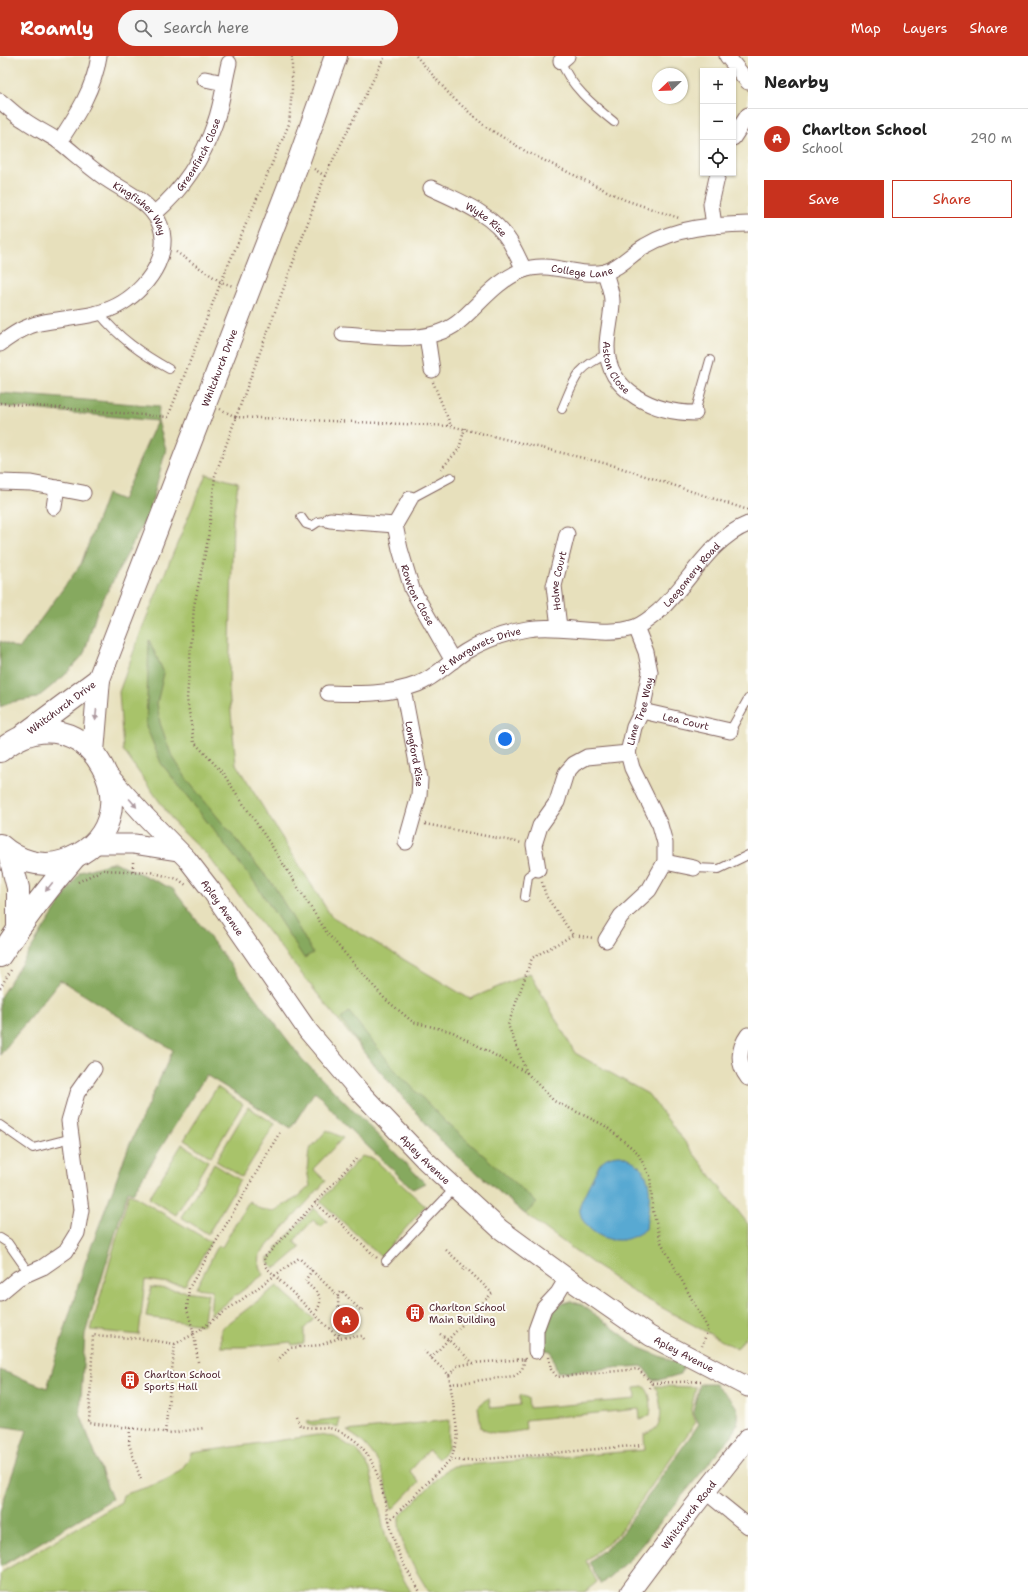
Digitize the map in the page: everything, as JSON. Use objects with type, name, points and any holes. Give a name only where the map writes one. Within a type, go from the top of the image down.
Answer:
[{"type":"main road","name":"Whitchurch Drive","points":[[93,752],[99,679],[299,160],[336,56]]},
{"type":"main road","name":"Whitchurch Drive","points":[[9,741],[99,679]]},
{"type":"main road","name":"Whitchurch Drive","points":[[6,962],[18,928],[50,886],[75,857],[93,844],[104,829],[110,811],[111,792],[107,774],[93,752],[81,742],[60,734],[38,732],[9,741]]},
{"type":"main road","name":"Whitchurch Drive","points":[[4,849],[24,861],[41,864],[59,863],[75,857]]},
{"type":"main road","name":"Whitchurch Drive","points":[[4,849],[18,888],[18,928]]},
{"type":"street","points":[[59,142],[83,105],[97,68],[99,56]]},
{"type":"street","points":[[727,56],[748,82]]},
{"type":"street","name":"Greenfinch Close","points":[[154,214],[166,204],[192,173],[216,123],[229,63]]},
{"type":"street","points":[[205,79],[224,83]]},
{"type":"street","name":"Kingfisher Way","points":[[0,101],[23,120],[59,142],[104,178],[142,203],[154,214],[160,226],[162,248],[159,264],[152,277],[140,289],[122,303],[99,314],[38,323],[15,332],[0,344]]},
{"type":"street","points":[[736,133],[748,115]]},
{"type":"street","points":[[707,226],[717,176]]},
{"type":"street","name":"Wyke Rise","points":[[431,188],[468,205],[493,223],[509,241],[524,270]]},
{"type":"street","name":"College Lane","points":[[343,334],[427,336],[449,329],[506,279],[524,270],[540,267],[591,273],[605,272],[660,238],[707,226],[748,224]]},
{"type":"street","name":"Aston Close","points":[[605,272],[612,300],[607,348],[611,368],[630,394],[651,405],[681,413],[695,413]]},
{"type":"street","points":[[427,336],[432,370]]},
{"type":"street","points":[[0,482],[31,483],[83,493]]},
{"type":"street","points":[[54,507],[57,488]]},
{"type":"street","points":[[330,520],[395,525],[410,499]]},
{"type":"street","name":"Leegomery Road","points":[[636,627],[654,616],[673,598],[710,553],[728,536],[748,524]]},
{"type":"street","name":"Rowton Close","points":[[395,525],[400,549],[412,589],[453,661]]},
{"type":"street","name":"Holme Court","points":[[559,627],[554,586],[567,534]]},
{"type":"street","name":"St Margarets Drive","points":[[328,693],[362,694],[403,688],[418,684],[435,674],[465,652],[502,634],[529,628],[559,627],[617,631],[636,627]]},
{"type":"street","name":"Lime Tree Way","points":[[636,627],[646,652],[650,672],[642,711],[634,727],[628,753],[632,768],[660,825],[665,843],[665,862]]},
{"type":"street","name":"Longford Rise","points":[[403,688],[420,779],[419,796],[406,842]]},
{"type":"street","name":"Lea Court","points":[[642,711],[730,731]]},
{"type":"street","points":[[538,869],[534,845],[540,826],[557,802],[566,773],[574,764],[587,757],[628,753]]},
{"type":"street","name":"Apley Avenue","points":[[107,774],[146,818],[179,851],[212,890],[308,1031],[359,1091],[426,1161],[500,1229],[567,1278],[650,1336],[748,1387]]},
{"type":"street","points":[[93,844],[134,844],[179,851]]},
{"type":"street","points":[[606,940],[622,916],[649,890],[665,862],[694,868]]},
{"type":"street","points":[[748,1035],[740,1047],[739,1060],[743,1072],[748,1078]]},
{"type":"street","points":[[0,1293],[18,1278],[43,1267],[66,1251],[77,1233],[81,1210],[69,1121],[77,1094],[94,1069]]},
{"type":"street","points":[[533,1356],[536,1330],[544,1308],[558,1293],[567,1278]]},
{"type":"street","name":"Whitchurch Road","points":[[630,1592],[692,1509],[748,1438]]},
{"type":"street","points":[[706,1492],[748,1526]]},
{"type":"lane","points":[[564,58],[564,70],[574,83],[596,108],[614,122]]},
{"type":"lane","points":[[99,314],[123,340],[149,358],[170,369]]},
{"type":"lane","points":[[562,409],[577,375],[586,365],[608,354]]},
{"type":"lane","points":[[695,413],[710,360]]},
{"type":"lane","points":[[410,499],[452,477]]},
{"type":"lane","points":[[300,517],[306,524],[312,526],[318,522],[330,520]]},
{"type":"lane","points":[[730,731],[748,700]]},
{"type":"lane","points":[[694,868],[719,868],[748,855]]},
{"type":"lane","points":[[525,897],[528,876],[538,869]]},
{"type":"lane","points":[[0,1125],[33,1148],[72,1138]]},
{"type":"lane","points":[[386,1262],[455,1188]]},
{"type":"lane","points":[[0,1238],[8,1243],[29,1273]]},
{"type":"path","points":[[0,403],[168,418],[221,282],[289,124],[292,89],[292,56]]},
{"type":"path","points":[[385,56],[325,176],[215,476],[208,538],[194,606],[187,699],[194,742],[222,772],[273,848],[327,933],[384,999],[413,1022],[453,1032],[527,1073],[554,1101],[604,1125],[636,1152],[650,1176],[653,1211],[661,1242],[708,1330],[696,1360]]},
{"type":"path","points":[[416,56],[457,102],[486,127],[526,152],[625,200],[707,226]]},
{"type":"path","points":[[299,160],[325,176]]},
{"type":"path","points":[[162,248],[171,249],[221,282],[248,292]]},
{"type":"path","points":[[432,370],[433,385],[451,426]]},
{"type":"path","points":[[206,402],[236,417],[451,426],[465,428],[612,465],[748,510]]},
{"type":"path","points":[[436,474],[459,449],[465,428]]},
{"type":"path","points":[[412,821],[534,845]]},
{"type":"path","points":[[538,869],[546,896],[573,935]]},
{"type":"path","points":[[75,883],[102,870],[144,872],[178,879],[190,888]]},
{"type":"path","points":[[527,1073],[508,1025],[532,958],[573,935],[606,940]]},
{"type":"path","points":[[0,988],[6,962]]},
{"type":"path","points":[[198,1362],[194,1334],[187,1309],[189,1288],[280,1132]]},
{"type":"path","points":[[339,1338],[266,1267],[264,1258],[265,1255],[356,1159]]},
{"type":"path","points":[[315,1202],[330,1217],[333,1216],[379,1261],[386,1262]]},
{"type":"path","points":[[431,1358],[492,1293],[464,1269],[446,1250]]},
{"type":"path","points":[[204,1428],[165,1432],[89,1423],[93,1335],[144,1339],[175,1344],[194,1334],[299,1258],[338,1296]]},
{"type":"path","points":[[312,1270],[305,1281],[319,1294],[321,1301],[315,1313]]},
{"type":"path","points":[[339,1338],[338,1296],[342,1291],[361,1311],[364,1307]]},
{"type":"path","points":[[440,1334],[449,1340],[473,1363]]},
{"type":"path","points":[[277,1361],[290,1348],[321,1344],[339,1338],[362,1336],[364,1339]]},
{"type":"path","points":[[165,1432],[175,1344]]},
{"type":"path","points":[[389,1521],[451,1459],[458,1437],[449,1375],[424,1351]]},
{"type":"path","points":[[449,1375],[456,1366],[549,1355],[550,1369],[557,1377],[638,1369],[652,1383],[709,1381]]},
{"type":"path","points":[[450,1384],[514,1376],[520,1373],[533,1356]]},
{"type":"path","points":[[650,1388],[652,1383]]},
{"type":"path","points":[[297,1418],[300,1426],[332,1429],[360,1444],[371,1459],[380,1479],[389,1521],[400,1559],[420,1592]]},
{"type":"path","points":[[130,1428],[129,1444],[141,1480]]},
{"type":"path","points":[[451,1459],[462,1461],[642,1445]]},
{"type":"green space","points":[[0,393],[159,406],[158,421],[166,449],[149,513],[97,611],[84,654],[64,676],[37,698],[12,702],[0,707],[0,641],[19,649],[81,564],[107,494],[122,500],[157,421],[0,406]]},
{"type":"green space","points":[[206,474],[238,483],[233,520],[229,691],[236,764],[331,916],[470,999],[530,973],[575,1053],[648,1094],[748,1224],[748,1333],[737,1349],[628,1289],[525,1214],[446,1146],[370,1060],[207,855],[176,825],[123,750],[119,692],[143,626]]},
{"type":"green space","points":[[149,640],[164,673],[157,703],[160,723],[171,754],[188,781],[274,886],[313,953],[304,958],[255,883],[161,763],[146,726]]},
{"type":"green space","points":[[115,862],[173,889],[302,1059],[425,1183],[413,1189],[346,1126],[315,1091],[291,1128],[206,1075],[133,1193],[128,1191],[85,1334],[80,1414],[112,1499],[0,1567],[0,1511],[27,1430],[0,1426],[0,1370],[47,1388],[85,1263],[129,1146],[173,1050],[60,980],[0,1055],[0,997],[80,872]]},
{"type":"green space","points":[[349,1012],[396,1071],[446,1122],[537,1203],[525,1214],[446,1146],[370,1060],[341,1019]]},
{"type":"green space","points":[[217,1087],[243,1104],[211,1157],[184,1140]]},
{"type":"green space","points":[[248,1107],[275,1124],[242,1177],[216,1161]]},
{"type":"green space","points":[[327,1130],[343,1138],[313,1169],[326,1181],[260,1254],[259,1266],[263,1275],[210,1315],[212,1290],[196,1288],[218,1246],[222,1247],[249,1201],[260,1209],[274,1211],[298,1197],[310,1186],[307,1170],[309,1150]]},
{"type":"green space","points":[[182,1144],[208,1161],[176,1215],[149,1198]]},
{"type":"green space","points":[[362,1156],[374,1159],[425,1206],[381,1257],[320,1201]]},
{"type":"green space","points":[[214,1164],[240,1180],[208,1234],[181,1217]]},
{"type":"green space","points":[[129,1193],[211,1242],[185,1285],[145,1280],[139,1335],[91,1330]]},
{"type":"green space","points":[[314,1208],[327,1221],[321,1227],[313,1220],[294,1241],[300,1248],[279,1266],[274,1268],[268,1262],[268,1257],[271,1257],[277,1250],[276,1248]]},
{"type":"green space","points":[[277,1286],[314,1319],[304,1329],[304,1343],[292,1345],[291,1342],[245,1347],[221,1347],[221,1329]]},
{"type":"green space","points":[[151,1287],[208,1294],[203,1325],[146,1317]]},
{"type":"green space","points":[[571,1301],[582,1305],[640,1348],[684,1366],[681,1374],[653,1380],[642,1366],[557,1372],[551,1351],[545,1350],[545,1325],[558,1305]]},
{"type":"green space","points":[[700,1384],[715,1384],[736,1406],[738,1418],[733,1434],[631,1558],[601,1584],[589,1562],[619,1537],[699,1424],[693,1412]]},
{"type":"green space","points":[[643,1386],[648,1391],[651,1411],[650,1415],[640,1420],[639,1409],[525,1420],[526,1430],[509,1433],[496,1433],[486,1431],[481,1428],[478,1407],[489,1398],[491,1408],[520,1405],[520,1395],[528,1398],[529,1408],[636,1399],[635,1387]]},
{"type":"green space","points":[[655,1386],[696,1387],[691,1410],[696,1422],[618,1534],[586,1561],[597,1582],[585,1592],[429,1592],[413,1566],[404,1547],[399,1527],[399,1517],[445,1471],[454,1466],[645,1450],[644,1435],[655,1429],[661,1414],[659,1396]]},
{"type":"green space","points":[[340,1418],[338,1428],[329,1425],[308,1425],[307,1422]]},
{"type":"green space","points":[[449,1420],[448,1449],[438,1459],[429,1450],[410,1471],[419,1482],[392,1510],[383,1474],[374,1455],[358,1439],[347,1431]]},
{"type":"green space","points":[[317,1435],[335,1437],[358,1451],[370,1469],[385,1534],[396,1566],[411,1592],[0,1592],[0,1573],[121,1502],[123,1495],[153,1485],[172,1476],[180,1470],[191,1453]]},
{"type":"water","points":[[621,1155],[633,1161],[641,1168],[646,1177],[649,1186],[649,1206],[646,1229],[631,1238],[615,1240],[602,1237],[585,1224],[580,1212],[580,1205],[600,1164],[609,1157]]},
{"type":"place","name":"Charlton School Main Building","points":[[415,1313]]},
{"type":"place","name":"Charlton School","points":[[346,1320]]},
{"type":"place","name":"Charlton School Sports Hall","points":[[130,1380]]}]
